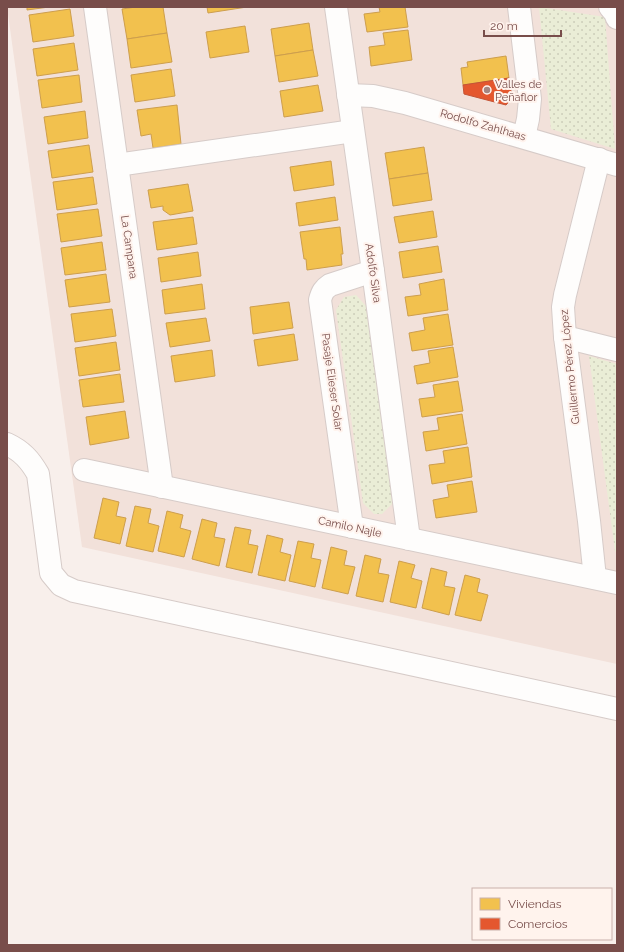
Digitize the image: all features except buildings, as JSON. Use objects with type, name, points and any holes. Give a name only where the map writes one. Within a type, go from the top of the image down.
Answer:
[{"type":"street","name":"La Campana","points":[[95,7],[162,487]]},
{"type":"street","name":"Adolfo Silva","points":[[336,7],[408,539]]},
{"type":"street","points":[[519,7],[530,99],[524,137]]},
{"type":"street","points":[[610,7],[617,18]]},
{"type":"street","name":"Rodolfo Zahlhaas","points":[[348,95],[373,96],[405,103],[608,162]]},
{"type":"street","points":[[117,165],[353,132]]},
{"type":"street","name":"Guillermo Pérez López","points":[[595,578],[565,337],[563,307],[565,295],[608,162]]},
{"type":"street","name":"Pasaje Elieser Solar","points":[[352,527],[320,300],[322,292],[330,285],[373,272]]},
{"type":"street","points":[[565,337],[617,350]]},
{"type":"street","points":[[7,444],[25,454],[38,474],[51,573],[61,585],[74,591],[617,709]]},
{"type":"street","name":"Camilo Najle","points":[[84,470],[617,583]]},
{"type":"shaded area","points":[[7,7],[617,7],[617,664],[82,547]]},
{"type":"green space","points":[[539,7],[605,17],[615,149],[551,129]]},
{"type":"green space","points":[[356,295],[366,306],[393,503],[382,514],[374,514],[363,503],[336,310],[344,297]]},
{"type":"green space","points":[[589,356],[617,364],[617,553],[615,551]]},
{"type":"place","name":"Valles de Peñaflor","points":[[487,90]]}]
